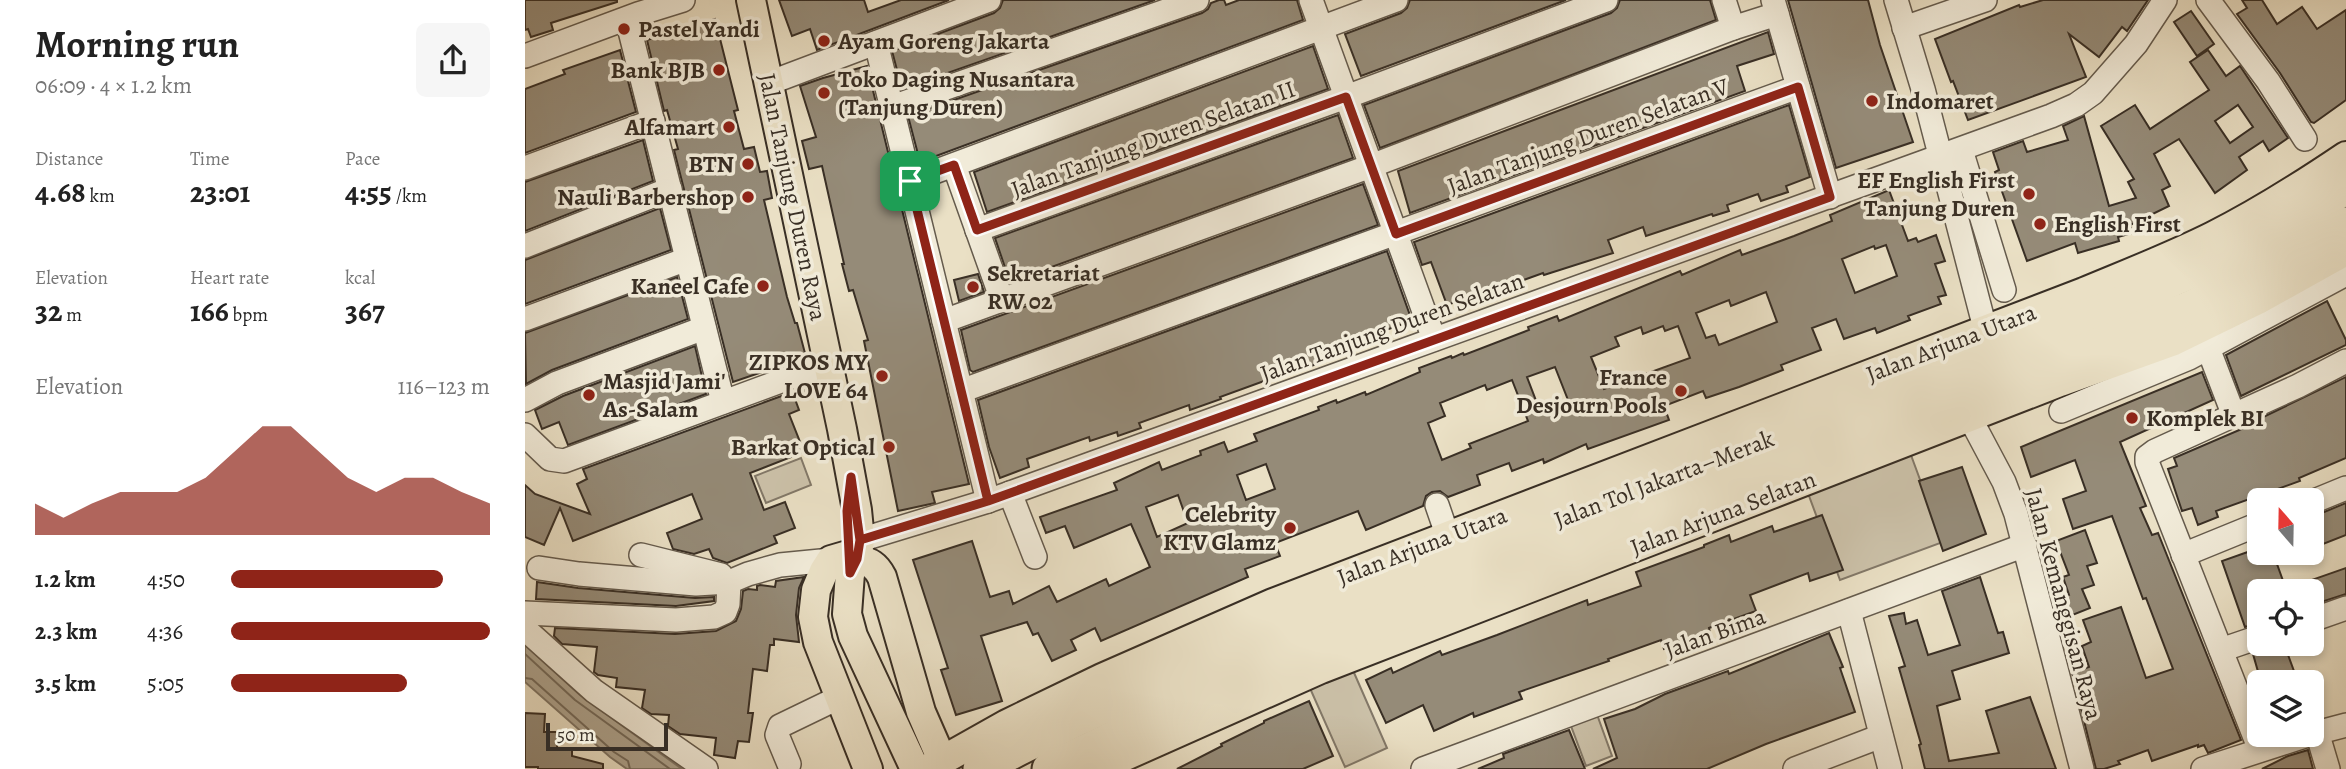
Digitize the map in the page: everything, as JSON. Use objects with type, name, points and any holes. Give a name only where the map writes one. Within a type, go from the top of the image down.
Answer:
[{"type":"highway","name":"Jalan Tol Jakarta–Merak","points":[[980,769],[1062,725],[1261,636],[2118,304],[2238,251],[2346,187]]},
{"type":"highway","name":"Jalan Tol Jakarta–Merak","points":[[1049,769],[1217,687],[1306,650],[1987,389],[2189,308],[2243,282],[2346,224]]},
{"type":"main road","name":"Jalan Tanjung Duren Raya","points":[[751,0],[851,477],[847,511],[847,614],[853,636],[915,769]]},
{"type":"main road","name":"Jalan Arjuna Utara","points":[[934,765],[1066,695],[1273,603],[2084,292],[2213,236],[2277,202],[2346,156]]},
{"type":"main road","name":"Jalan Arjuna Selatan","points":[[1096,769],[1321,669],[2174,341],[2269,294],[2346,251]]},
{"type":"main road","points":[[869,769],[818,642],[813,617],[817,590],[824,570],[849,558],[870,562],[878,568],[882,577],[934,765]]},
{"type":"street","points":[[525,56],[634,11],[683,0]]},
{"type":"street","points":[[769,83],[989,0]]},
{"type":"street","points":[[892,107],[1196,0]]},
{"type":"street","points":[[1311,0],[1434,339]]},
{"type":"street","points":[[910,181],[1397,0]]},
{"type":"street","name":"Jalan Tanjung Duren Selatan II","points":[[977,230],[1606,0]]},
{"type":"street","points":[[1724,0],[1733,29]]},
{"type":"street","points":[[1896,0],[1950,154],[2004,290]]},
{"type":"street","points":[[1904,28],[1985,0]]},
{"type":"street","name":"Jalan Tanjung Duren Selatan","points":[[539,568],[696,584],[729,582],[780,565],[849,558],[988,501],[2051,116],[2076,105],[2093,93],[2136,44],[2165,0]]},
{"type":"street","points":[[2209,0],[2268,81],[2305,139]]},
{"type":"street","points":[[944,321],[1371,166],[1733,29],[1775,7],[1830,197]]},
{"type":"street","points":[[634,11],[653,121],[723,401]]},
{"type":"street","points":[[876,43],[988,501]]},
{"type":"street","name":"Jalan Tanjung Duren Selatan V","points":[[961,391],[1798,87]]},
{"type":"street","points":[[525,168],[653,121]]},
{"type":"street","points":[[1950,154],[1986,328]]},
{"type":"street","points":[[954,165],[1002,300]]},
{"type":"street","points":[[525,246],[670,189]]},
{"type":"street","points":[[525,319],[687,259]]},
{"type":"street","points":[[2061,411],[2209,348],[2346,274]]},
{"type":"street","points":[[525,400],[557,383],[704,328]]},
{"type":"street","points":[[2209,348],[2234,416]]},
{"type":"street","points":[[2260,750],[2147,462],[2149,454],[2346,361]]},
{"type":"street","points":[[525,435],[550,459],[564,461],[828,364]]},
{"type":"street","name":"Jalan Kemanggisan Raya","points":[[1970,418],[2004,482],[2025,545],[2082,769]]},
{"type":"street","points":[[2324,497],[2346,488]]},
{"type":"street","points":[[1010,493],[1035,557]]},
{"type":"street","points":[[1437,505],[1448,537]]},
{"type":"street","points":[[2183,555],[2247,529]]},
{"type":"street","name":"Jalan Bima","points":[[1423,769],[2025,545]]},
{"type":"street","points":[[525,614],[650,619],[714,617],[725,612],[729,582],[720,575],[641,555]]},
{"type":"street","points":[[2324,616],[2346,608]]},
{"type":"street","points":[[1849,611],[1890,769]]},
{"type":"street","points":[[525,629],[594,691],[706,769]]},
{"type":"street","points":[[2221,650],[2247,641]]},
{"type":"street","points":[[789,764],[777,735],[780,726],[840,697]]},
{"type":"street","points":[[2324,731],[2346,725]]},
{"type":"street","points":[[1795,769],[1881,736]]},
{"type":"street","points":[[2203,769],[2270,747]]},
{"type":"street","points":[[2318,747],[2328,769]]},
{"type":"shaded area","points":[[1908,447],[1943,542],[1840,580],[1805,485]]},
{"type":"shaded area","points":[[801,458],[811,485],[766,503],[755,476]]},
{"type":"shaded area","points":[[1348,659],[1387,748],[1345,767],[1305,677]]},
{"type":"shaded area","points":[[1595,709],[1612,756],[1586,766],[1568,718]]},
{"type":"water","points":[[525,645],[580,695],[682,769],[627,769],[610,757],[525,682]]},
{"type":"building","points":[[525,0],[617,2],[551,23],[553,30],[531,37],[528,29],[525,30]]},
{"type":"building","points":[[779,0],[864,0],[868,12],[901,0],[949,0],[817,50],[810,29],[792,36]]},
{"type":"building","points":[[1003,0],[1155,0],[902,89],[892,51],[994,13]]},
{"type":"building","points":[[1224,0],[1226,5],[1239,0],[1297,0],[1303,20],[920,162],[908,116],[1202,13],[1211,3]]},
{"type":"building","points":[[1410,0],[1566,0],[1361,76],[1345,34],[1401,13]]},
{"type":"building","points":[[1620,0],[1710,0],[1716,20],[1380,148],[1364,105],[1611,13]]},
{"type":"building","points":[[1788,0],[1868,0],[1880,45],[1913,142],[1836,168]]},
{"type":"building","points":[[2043,0],[2148,0],[2127,31],[2122,27],[2099,57],[2069,34],[2086,77],[1968,120],[1935,39],[2019,5],[2020,7]]},
{"type":"building","points":[[2242,0],[2262,0],[2277,24],[2302,7],[2317,29],[2346,10],[2346,100],[2314,123],[2311,122],[2280,73],[2237,14],[2247,8]]},
{"type":"building","points":[[2191,11],[2214,44],[2197,56],[2174,22]]},
{"type":"building","points":[[715,19],[738,110],[734,111],[744,149],[754,147],[760,172],[767,171],[772,198],[764,200],[787,297],[806,357],[733,382],[674,150],[678,149],[667,110],[664,111],[647,40]]},
{"type":"building","points":[[1768,32],[1774,54],[1737,66],[1745,91],[1410,213],[1398,171]]},
{"type":"building","points":[[1313,46],[1328,89],[987,212],[974,172]]},
{"type":"building","points":[[620,50],[636,112],[525,153],[525,89],[565,74],[563,70]]},
{"type":"building","points":[[2208,50],[2226,76],[2240,66],[2288,138],[2269,151],[2263,141],[2239,157],[2247,170],[2215,193],[2179,139],[2154,154],[2170,186],[2162,190],[2169,206],[2130,225],[2132,233],[2118,237],[2119,241],[2078,253],[2075,243],[2027,261],[1995,172],[1999,170],[1993,152],[2023,141],[2027,152],[2068,140],[2063,126],[2084,116],[2109,206],[2136,198],[2128,182],[2134,179],[2101,126],[2135,105],[2150,129],[2209,90],[2190,62]],"holes":[[[2238,105],[2253,127],[2230,143],[2215,121]]]},
{"type":"building","points":[[867,66],[969,484],[932,492],[935,503],[898,511],[864,341],[868,340],[853,290],[849,291],[822,166],[809,169],[802,141],[816,137],[800,86]]},
{"type":"building","points":[[1789,105],[1810,177],[1786,186],[1788,192],[1761,201],[1758,194],[1727,205],[1729,211],[1646,236],[1643,227],[1608,240],[1613,253],[1504,287],[1506,293],[1479,303],[1476,295],[1447,305],[1431,262],[1422,265],[1414,242]]},
{"type":"building","points":[[1338,115],[1353,158],[1010,282],[995,238]]},
{"type":"building","points":[[643,140],[653,181],[525,231],[525,182]]},
{"type":"building","points":[[1363,184],[1378,225],[973,372],[970,370],[961,330]]},
{"type":"building","points":[[1889,190],[1908,241],[1916,238],[1918,242],[1936,235],[1945,261],[1935,264],[1946,295],[1938,297],[1941,304],[1908,316],[1910,320],[1877,333],[1875,328],[1844,339],[1836,319],[1812,328],[1821,350],[1781,365],[1783,370],[1739,387],[1706,398],[1703,391],[1664,406],[1669,420],[1588,449],[1586,444],[1544,463],[1543,459],[1512,471],[1509,463],[1477,475],[1480,485],[1448,497],[1440,491],[1432,492],[1426,496],[1423,506],[1366,530],[1358,511],[1275,543],[1280,556],[1245,569],[1248,577],[1101,641],[1095,628],[1071,640],[1076,650],[1052,661],[1038,633],[1033,635],[1027,622],[981,636],[1002,701],[956,715],[941,670],[948,668],[913,560],[972,541],[990,597],[1009,591],[1013,604],[1049,586],[1057,602],[1106,579],[1109,586],[1150,567],[1131,524],[1074,548],[1065,526],[1046,533],[1040,517],[1117,490],[1114,483],[1159,462],[1162,470],[1201,455],[1200,451],[1224,442],[1228,452],[1257,441],[1254,434],[1319,410],[1318,407],[1365,392],[1366,395],[1420,372],[1419,368],[1451,356],[1464,355],[1557,316],[1559,321],[1680,271],[1682,275],[1740,250],[1742,255],[1794,236],[1832,221],[1830,215]],"holes":[[[1886,245],[1897,276],[1855,293],[1842,259],[1874,246],[1875,249]],[[1766,292],[1777,322],[1719,345],[1715,335],[1706,338],[1696,313],[1729,300],[1731,306]],[[1663,326],[1665,331],[1678,326],[1690,358],[1604,389],[1591,357],[1619,346],[1615,337],[1641,327],[1643,334]],[[1555,367],[1568,400],[1540,411],[1527,377]],[[1512,380],[1528,421],[1469,444],[1471,448],[1442,460],[1428,423],[1445,416],[1440,403],[1485,385],[1487,390]],[[1266,464],[1275,489],[1246,500],[1237,475]],[[1178,495],[1188,523],[1157,537],[1146,507]]]},
{"type":"building","points":[[660,208],[671,250],[525,304],[525,260]]},
{"type":"building","points":[[1387,251],[1412,321],[1357,340],[1359,346],[1329,356],[1330,359],[1306,368],[1304,362],[1274,373],[1275,377],[1220,397],[1221,399],[1190,410],[1189,405],[1139,423],[1141,428],[1090,441],[1089,437],[1027,459],[1029,467],[1000,478],[989,447],[978,400]]},
{"type":"building","name":"Sekretariat RW 02","points":[[978,274],[984,292],[959,301],[954,280]]},
{"type":"building","points":[[677,277],[688,319],[552,370],[526,384],[525,333]]},
{"type":"building","points":[[2327,301],[2346,345],[2241,396],[2226,355]]},
{"type":"building","points":[[695,346],[706,394],[568,445],[559,422],[542,429],[535,410],[563,396]]},
{"type":"building","points":[[2202,372],[2213,400],[2120,442],[2146,506],[2140,508],[2152,535],[2158,533],[2241,740],[2208,753],[2204,745],[2198,745],[2152,761],[2148,750],[2118,761],[2120,764],[2096,769],[2072,673],[2089,667],[2082,646],[2091,642],[2083,620],[2121,607],[2146,678],[2173,669],[2112,516],[2073,529],[2063,499],[2086,491],[2075,460],[2031,477],[2021,447]]},
{"type":"building","points":[[2346,377],[2346,458],[2280,488],[2247,488],[2247,500],[2216,511],[2218,517],[2198,525],[2192,508],[2182,511],[2168,469],[2177,466],[2174,458],[2258,422],[2257,420]]},
{"type":"building","points":[[806,387],[808,393],[795,399],[799,410],[789,414],[804,452],[750,473],[764,510],[785,502],[795,528],[774,536],[777,543],[727,563],[713,558],[709,549],[694,554],[673,549],[667,533],[702,519],[692,494],[573,541],[560,508],[544,545],[525,537],[525,485],[535,494],[590,514],[577,484],[587,479],[583,469]]},
{"type":"building","points":[[1962,467],[1986,534],[1943,551],[1919,481]]},
{"type":"building","points":[[2346,503],[2346,535],[2324,544],[2324,512]]},
{"type":"building","points":[[1822,515],[1843,570],[1810,581],[1808,573],[1750,595],[1756,611],[1709,628],[1710,633],[1664,649],[1661,640],[1519,692],[1522,699],[1474,717],[1473,713],[1434,731],[1423,705],[1386,723],[1366,680],[1391,668],[1393,673],[1440,651],[1442,655],[1587,600],[1588,605],[1641,586],[1636,572],[1729,535],[1731,542],[1772,526],[1774,532]]},
{"type":"building","points":[[2085,530],[2097,563],[2087,566],[2094,585],[2082,589],[2090,608],[2065,618],[2058,599],[2069,595],[2063,577],[2069,575],[2056,541]]},
{"type":"building","points":[[2247,552],[2247,565],[2277,565],[2282,579],[2247,579],[2247,626],[2245,627],[2222,561]]},
{"type":"building","points":[[2346,568],[2346,594],[2324,601],[2324,579],[2315,579]]},
{"type":"building","points":[[804,577],[799,588],[796,615],[799,642],[774,639],[774,645],[770,645],[767,671],[753,669],[748,713],[753,713],[749,742],[738,741],[735,758],[714,755],[716,738],[680,734],[668,726],[669,715],[651,714],[642,708],[645,690],[616,687],[617,678],[594,672],[597,647],[562,644],[554,636],[555,628],[675,634],[716,631],[736,621],[741,609],[743,591],[757,590],[760,585],[775,587],[776,581]]},
{"type":"building","points":[[1980,577],[1998,633],[2003,632],[2009,653],[1952,671],[1960,699],[1937,706],[1949,761],[1999,753],[1986,711],[2030,697],[2056,769],[1925,769],[1919,745],[1921,744],[1899,668],[1905,666],[1889,616],[1904,613],[1906,624],[1917,620],[1928,655],[1960,645],[1942,591]]},
{"type":"building","points":[[537,582],[695,598],[714,597],[714,601],[676,606],[536,599]]},
{"type":"building","points":[[1829,633],[1843,667],[1840,668],[1855,712],[1766,744],[1707,769],[1593,769],[1617,758],[1604,719],[1728,671],[1729,674]]},
{"type":"building","points":[[2254,656],[2288,656],[2294,670],[2258,670]]},
{"type":"building","points":[[1309,701],[1333,756],[1303,769],[1177,769],[1264,721]]},
{"type":"building","points":[[525,713],[545,714],[544,732],[558,732],[557,748],[572,749],[572,756],[603,764],[603,769],[525,767]]},
{"type":"building","points":[[1569,730],[1585,769],[1478,769],[1504,758],[1503,754]]},
{"type":"building","points":[[2308,750],[2313,769],[2262,769],[2288,756]]},
{"type":"place","name":"Pastel Yandi","points":[[624,29]]},
{"type":"place","name":"Ayam Goreng Jakarta","points":[[824,41]]},
{"type":"place","name":"Bank BJB","points":[[719,70]]},
{"type":"place","name":"Toko Daging Nusantara (Tanjung Duren)","points":[[824,93]]},
{"type":"place","name":"Indomaret","points":[[1872,101]]},
{"type":"place","name":"Alfamart","points":[[729,127]]},
{"type":"place","name":"BTN","points":[[748,164]]},
{"type":"place","name":"EF English First Tanjung Duren","points":[[2029,194]]},
{"type":"place","name":"Nauli Barbershop","points":[[748,197]]},
{"type":"place","name":"English First","points":[[2040,224]]},
{"type":"place","name":"Kaneel Cafe","points":[[763,286]]},
{"type":"place","name":"Sekretariat RW 02","points":[[973,287]]},
{"type":"place","name":"ZIPKOS MY LOVE 64","points":[[882,376]]},
{"type":"place","name":"France Desjourn Pools","points":[[1681,391]]},
{"type":"place","name":"Masjid Jami' As-Salam","points":[[589,395]]},
{"type":"place","name":"Komplek BI","points":[[2132,418]]},
{"type":"place","name":"Barkat Optical","points":[[889,447]]},
{"type":"place","name":"Celebrity KTV Glamz","points":[[1290,528]]},
{"type":"route","points":[[910,181],[954,165],[977,230],[1346,97],[1396,234],[1798,87],[1830,197],[988,501],[924,521],[860,540],[851,477],[847,511],[850,573],[857,559],[860,540],[988,501],[910,181]]}]
